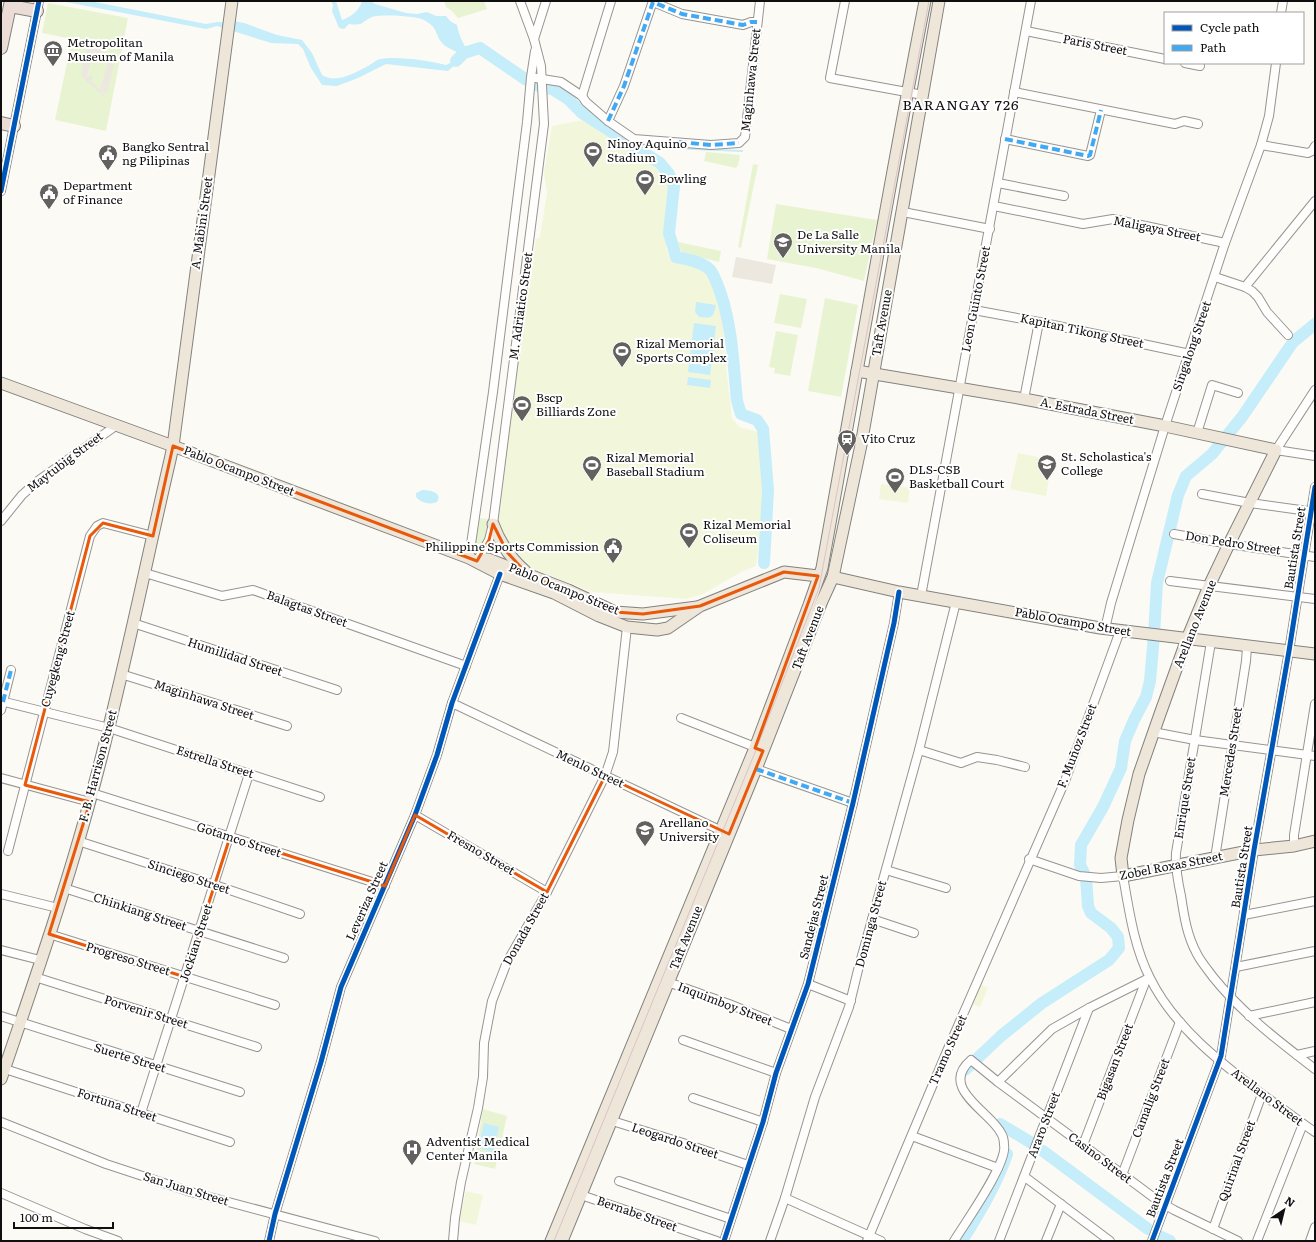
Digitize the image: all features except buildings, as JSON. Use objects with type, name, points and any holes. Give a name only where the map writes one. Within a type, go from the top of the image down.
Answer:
[{"type":"highway","points":[[1,48],[11,4],[38,6]]},
{"type":"highway","points":[[1,123],[14,126]]},
{"type":"main road","name":"A. Mabini Street","points":[[173,446],[192,293],[219,107],[232,1]]},
{"type":"main road","name":"Taft Avenue","points":[[724,833],[756,769],[759,749],[822,568],[878,259],[906,92],[925,1]]},
{"type":"main road","name":"Taft Avenue","points":[[556,1240],[589,1164],[759,749],[833,577],[861,445],[939,1]]},
{"type":"main road","points":[[878,259],[894,260]]},
{"type":"main road","name":"A. Estrada Street","points":[[857,371],[1024,399],[1165,426],[1276,450]]},
{"type":"main road","name":"Pablo Ocampo Street","points":[[1,383],[473,559],[500,574],[554,593],[599,616],[616,617],[700,606]]},
{"type":"main road","name":"F. B. Harrison Street","points":[[3,1074],[58,908],[91,798],[109,728],[173,446]]},
{"type":"main road","name":"Arellano Avenue","points":[[1123,876],[1121,858],[1139,774],[1187,639],[1229,544],[1276,450]]},
{"type":"main road","points":[[493,524],[507,552],[528,574]]},
{"type":"main road","name":"Pablo Ocampo Street","points":[[473,559],[488,559],[568,590],[616,617],[627,627],[657,630],[668,628],[700,606],[784,572],[818,576]]},
{"type":"main road","name":"Pablo Ocampo Street","points":[[833,577],[849,582],[899,592],[1105,629],[1315,654]]},
{"type":"main road","points":[[822,602],[831,593],[849,582]]},
{"type":"main road","points":[[664,611],[668,628]]},
{"type":"main road","name":"Zobel Roxas Street","points":[[1123,876],[1254,850],[1294,846],[1315,841]]},
{"type":"main road","name":"Taft Avenue","points":[[556,1240],[581,1195],[589,1164]]},
{"type":"street","name":"M. Adriatico Street","points":[[473,559],[489,540],[493,524],[544,124],[541,66],[534,39],[520,1]]},
{"type":"street","points":[[534,39],[546,1]]},
{"type":"street","points":[[582,96],[611,1]]},
{"type":"street","points":[[608,121],[624,86],[653,1],[682,14],[744,25],[751,22],[757,22]]},
{"type":"street","name":"Maginhawa Street","points":[[531,80],[561,82],[582,96],[586,102],[608,121],[634,139],[711,144],[739,143],[745,137],[760,1]]},
{"type":"street","points":[[845,1],[830,78],[923,95]]},
{"type":"street","name":"Leon Guinto Street","points":[[921,596],[1031,1]]},
{"type":"street","points":[[1281,12],[1282,1]]},
{"type":"street","points":[[1,191],[38,6]]},
{"type":"street","name":"Paris Street","points":[[1026,31],[1164,59]]},
{"type":"street","name":"M. Adriatico Street","points":[[473,559],[536,48]]},
{"type":"street","points":[[1190,64],[1200,66]]},
{"type":"street","name":"Singalong Street","points":[[1105,629],[1111,603],[1165,426],[1190,354],[1225,243],[1261,145],[1268,116],[1276,64]]},
{"type":"street","points":[[1014,92],[1175,124],[1184,121],[1198,124]]},
{"type":"street","points":[[1005,139],[1088,156],[1090,155],[1101,110]]},
{"type":"street","points":[[1261,145],[1308,154],[1312,152],[1315,146]]},
{"type":"street","points":[[998,184],[1064,196]]},
{"type":"street","points":[[1246,286],[1315,201]]},
{"type":"street","name":"Maligaya Street","points":[[994,206],[1083,224],[1113,219],[1225,243]]},
{"type":"street","points":[[903,212],[990,229]]},
{"type":"street","points":[[1215,277],[1246,286],[1258,297],[1267,312],[1288,335]]},
{"type":"street","name":"Kapitan Tikong Street","points":[[974,310],[1039,322],[1190,354]]},
{"type":"street","points":[[1024,399],[1039,322]]},
{"type":"street","points":[[1197,433],[1212,385],[1238,393]]},
{"type":"street","name":"Arellano Avenue","points":[[1276,450],[1315,390]]},
{"type":"street","name":"Maytubig Street","points":[[1,521],[22,495],[39,480],[117,425]]},
{"type":"street","name":"A. Estrada Street","points":[[1276,450],[1315,456]]},
{"type":"street","name":"Bautista Street","points":[[1152,1241],[1219,1060],[1236,967],[1254,850],[1289,651],[1304,555],[1313,512],[1315,487]]},
{"type":"street","points":[[1202,494],[1250,503],[1313,512]]},
{"type":"street","name":"Cuyegkeng Street","points":[[8,851],[90,536],[97,526],[103,523],[153,536]]},
{"type":"street","name":"Don Pedro Street","points":[[1174,534],[1229,544],[1315,556]]},
{"type":"street","name":"Balagtas Street","points":[[145,573],[222,596],[253,590],[466,666]]},
{"type":"street","name":"Leveriza Street","points":[[269,1241],[275,1214],[321,1062],[341,987],[415,815],[437,754],[452,703],[500,574]]},
{"type":"street","points":[[1170,580],[1315,599]]},
{"type":"street","name":"Sandejas Street","points":[[724,1241],[776,1073],[808,984],[853,803],[892,630],[899,592]]},
{"type":"street","name":"Dominga Street","points":[[770,1241],[785,1198],[815,1097],[851,1001],[919,750],[956,602]]},
{"type":"street","name":"Humilidad Street","points":[[133,624],[337,690]]},
{"type":"street","name":"Donada Street","points":[[453,1241],[461,1182],[478,1108],[483,1077],[484,1043],[492,1001],[507,962],[547,892],[605,776],[613,752],[627,627]]},
{"type":"street","name":"F. Muñoz Street","points":[[1029,859],[1065,781],[1120,631]]},
{"type":"street","name":"Enrique Street","points":[[1211,642],[1176,853],[1176,865],[1184,916],[1197,954],[1206,968],[1230,998],[1249,1016],[1315,1068]]},
{"type":"street","name":"Mercedes Street","points":[[1215,858],[1247,647]]},
{"type":"street","points":[[2,704],[11,670]]},
{"type":"street","name":"Maginhawa Street","points":[[121,674],[287,726]]},
{"type":"street","name":"Menlo Street","points":[[452,703],[724,833]]},
{"type":"street","name":"Estrella Street","points":[[2,704],[44,712],[109,728],[320,797]]},
{"type":"street","points":[[1294,846],[1294,835],[1311,755],[1315,704]]},
{"type":"street","points":[[681,718],[759,749]]},
{"type":"street","points":[[1154,732],[1195,740],[1311,755]]},
{"type":"street","points":[[919,750],[961,763],[977,757],[1025,767]]},
{"type":"street","points":[[756,769],[853,803]]},
{"type":"street","name":"Jockian Street","points":[[141,1113],[215,885],[249,774]]},
{"type":"street","name":"Gotamco Street","points":[[1,778],[25,785],[91,798],[230,837],[385,886]]},
{"type":"street","name":"Fresno Street","points":[[415,815],[547,892]]},
{"type":"street","name":"Sinciego Street","points":[[78,841],[300,914]]},
{"type":"street","name":"Zobel Roxas Street","points":[[1029,859],[1079,876],[1101,878],[1123,876]]},
{"type":"street","name":"Tramo Street","points":[[868,1238],[1029,859]]},
{"type":"street","points":[[886,870],[946,888]]},
{"type":"street","name":"Arellano Street","points":[[1123,876],[1140,957],[1148,979],[1167,1006],[1180,1022],[1219,1060],[1262,1094],[1315,1132]]},
{"type":"street","name":"Chinkiang Street","points":[[64,888],[284,958]]},
{"type":"street","points":[[1,894],[58,908]]},
{"type":"street","points":[[1244,915],[1315,901]]},
{"type":"street","points":[[872,919],[914,933]]},
{"type":"street","name":"Progreso Street","points":[[49,934],[275,1005]]},
{"type":"street","points":[[1,950],[40,960]]},
{"type":"street","points":[[1236,967],[1315,951]]},
{"type":"street","name":"Porvenir Street","points":[[35,977],[257,1047]]},
{"type":"street","points":[[998,1082],[1052,1029],[1089,1008],[1148,979]]},
{"type":"street","name":"Bigasan Street","points":[[1083,1145],[1148,979]]},
{"type":"street","name":"Inquimboy Street","points":[[664,980],[791,1029]]},
{"type":"street","points":[[808,984],[851,1001]]},
{"type":"street","points":[[1249,1016],[1315,1002]]},
{"type":"street","name":"Araro Street","points":[[999,1241],[1089,1008]]},
{"type":"street","name":"Suerte Street","points":[[1,1016],[240,1092]]},
{"type":"street","name":"Camalig Street","points":[[1122,1174],[1180,1022]]},
{"type":"street","points":[[683,1040],[776,1073]]},
{"type":"street","points":[[1297,1055],[1315,1051]]},
{"type":"street","name":"Casino Street","points":[[998,1168],[1005,1146],[1001,1132],[963,1090],[960,1083],[961,1074],[970,1060],[1166,1206],[1238,1241]]},
{"type":"street","name":"Fortuna Street","points":[[3,1074],[141,1113],[230,1142]]},
{"type":"street","name":"Quirinal Street","points":[[1213,1229],[1262,1094]]},
{"type":"street","points":[[693,1098],[762,1122]]},
{"type":"street","name":"Leogardo Street","points":[[608,1117],[748,1165]]},
{"type":"street","name":"San Juan Street","points":[[1,1122],[106,1164],[191,1192],[375,1241]]},
{"type":"street","points":[[1257,1241],[1303,1124]]},
{"type":"street","points":[[912,1136],[998,1168],[954,1241]]},
{"type":"street","points":[[1025,1177],[1110,1241]]},
{"type":"street","points":[[619,1181],[731,1219]]},
{"type":"street","points":[[1,1193],[85,1229],[118,1241]]},
{"type":"street","name":"Bernabe Street","points":[[581,1195],[717,1241]]},
{"type":"street","points":[[785,1198],[868,1238],[881,1241]]},
{"type":"street","points":[[1046,1241],[1060,1204]]},
{"type":"street","points":[[1310,1241],[1315,1227]]},
{"type":"street","points":[[1094,1241],[1098,1232]]},
{"type":"highlighted area","points":[[173,446],[477,561],[489,540],[493,524],[507,552],[528,575],[615,612],[643,614],[700,606],[784,572],[818,576],[755,748],[763,751],[729,834],[605,776],[547,892],[415,815],[385,886],[230,837],[185,977],[49,934],[90,802],[25,785],[90,536],[103,523],[153,536]]},
{"type":"green space","points":[[444,1],[484,1],[487,9],[458,18],[446,7]]},
{"type":"green space","points":[[48,3],[128,18],[106,131],[55,120],[72,39],[42,33]]},
{"type":"green space","name":"Rizal Memorial Sports Complex","points":[[584,120],[641,156],[652,164],[666,178],[668,184],[669,201],[666,248],[669,256],[675,260],[707,268],[723,316],[725,358],[732,418],[739,427],[759,432],[763,469],[762,519],[756,566],[743,571],[703,594],[686,599],[592,592],[526,567],[515,557],[497,526],[536,239],[540,237],[547,193],[544,173],[552,126]]},
{"type":"green space","points":[[706,152],[740,155],[738,166],[736,168],[704,161]]},
{"type":"green space","points":[[753,164],[758,165],[741,248],[738,247]]},
{"type":"green space","points":[[776,204],[877,220],[864,281],[816,268],[767,259]]},
{"type":"green space","points":[[678,242],[721,251],[719,262],[683,253]]},
{"type":"green space","points":[[780,294],[807,299],[801,328],[774,323]]},
{"type":"green space","points":[[825,298],[858,305],[841,397],[808,391]]},
{"type":"green space","points":[[776,331],[798,335],[790,376],[774,373],[775,368],[769,367]]},
{"type":"green space","points":[[1018,453],[1052,460],[1046,496],[1010,489]]},
{"type":"green space","name":"DLS-CSB Basketball Court","points":[[881,484],[910,488],[908,503],[879,499]]},
{"type":"green space","points":[[478,518],[488,519],[484,542],[479,549],[475,551]]},
{"type":"green space","points":[[980,984],[988,988],[980,1007],[972,1004]]},
{"type":"green space","points":[[483,1109],[507,1116],[495,1169],[474,1164]]},
{"type":"green space","points":[[466,1191],[483,1195],[476,1225],[459,1221]]},
{"type":"shaded area","points":[[88,45],[102,48],[101,55],[93,54],[87,76],[88,77],[91,75],[93,78],[91,81],[100,90],[108,62],[114,64],[107,93],[100,91],[105,96],[104,97],[82,77],[82,68]]},
{"type":"shaded area","points":[[736,257],[776,265],[772,284],[732,277]]},
{"type":"water","points":[[61,1],[90,1],[206,24],[217,22],[232,23],[233,21],[244,23],[277,35],[302,40],[312,53],[322,75],[333,78],[339,78],[351,74],[363,69],[379,59],[405,59],[446,65],[452,62],[459,53],[443,44],[434,28],[429,23],[414,17],[376,16],[360,24],[349,24],[344,29],[339,28],[332,11],[333,5],[331,1],[336,1],[342,20],[355,13],[362,1],[371,1],[375,4],[406,13],[417,14],[427,12],[436,16],[446,16],[450,21],[457,25],[465,47],[470,54],[448,71],[386,64],[358,78],[337,86],[322,85],[311,68],[303,49],[298,44],[271,43],[217,26],[206,29]]},
{"type":"water","points":[[696,302],[716,305],[713,315],[711,317],[699,317],[695,312]]},
{"type":"water","points":[[694,323],[716,326],[710,375],[688,372]]},
{"type":"water","points":[[688,377],[711,380],[710,388],[687,385]]},
{"type":"water","points":[[422,490],[431,491],[437,494],[437,502],[429,503],[418,499],[416,497],[416,493]]},
{"type":"water","points":[[484,1123],[499,1127],[493,1152],[478,1148]]},
{"type":"waterway","points":[[456,61],[464,53],[480,48],[525,79],[541,87],[552,89],[568,99],[582,113],[660,163],[669,174],[674,186],[669,233],[676,257],[701,264],[709,269],[714,275],[729,325],[737,401],[741,414],[757,420],[763,429],[768,490],[764,563]]},
{"type":"waterway","points":[[635,148],[648,147],[742,151]]},
{"type":"waterway","points":[[965,1070],[1001,1036],[1042,1003],[1109,960],[1119,948],[1118,937],[1111,928],[1091,913],[1088,906],[1086,877],[1080,865],[1081,845],[1103,807],[1121,768],[1125,741],[1146,697],[1150,681],[1157,583],[1178,495],[1186,476],[1212,454],[1242,417],[1293,342],[1315,324]]},
{"type":"waterway","points":[[1000,1124],[1030,1142]]},
{"type":"waterway","points":[[1043,1151],[1148,1229]]},
{"type":"waterway","points":[[962,1241],[981,1210],[1003,1166],[1007,1154]]},
{"type":"waterway","points":[[1159,1236],[1170,1241]]},
{"type":"tram line","points":[[554,1241],[754,755],[819,588],[929,1]]},
{"type":"marked path","points":[[608,121],[624,86],[653,2],[682,14],[743,25],[751,22],[757,22]]},
{"type":"marked path","points":[[1005,139],[1088,156],[1090,155],[1101,110]]},
{"type":"marked path","points":[[679,142],[711,145],[739,143]]},
{"type":"marked path","points":[[3,702],[11,670]]},
{"type":"marked path","points":[[756,769],[853,803]]},
{"type":"cycle path","points":[[1,191],[39,1]]},
{"type":"cycle path","points":[[1152,1241],[1221,1056],[1315,487]]},
{"type":"cycle path","points":[[269,1241],[275,1214],[321,1062],[341,987],[415,815],[437,755],[452,703],[500,574]]},
{"type":"cycle path","points":[[724,1241],[763,1122],[776,1073],[808,984],[853,803],[894,623],[899,592]]},
{"type":"place","name":"Metropolitan Museum of Manila","points":[[53,67]]},
{"type":"place","name":"Ninoy Aquino Stadium","points":[[593,168]]},
{"type":"place","name":"Bangko Sentral ng Pilipinas","points":[[108,171]]},
{"type":"place","name":"Bowling","points":[[645,196]]},
{"type":"place","name":"Department of Finance","points":[[49,210]]},
{"type":"place","name":"De La Salle University Manila","points":[[783,259]]},
{"type":"place","name":"Rizal Memorial Sports Complex","points":[[622,368]]},
{"type":"place","name":"Bscp Billiards Zone","points":[[522,422]]},
{"type":"place","name":"Vito Cruz","points":[[847,456]]},
{"type":"place","name":"St. Scholastica's College","points":[[1047,481]]},
{"type":"place","name":"Rizal Memorial Baseball Stadium","points":[[592,482]]},
{"type":"place","name":"DLS-CSB Basketball Court","points":[[895,494]]},
{"type":"place","name":"Rizal Memorial Coliseum","points":[[689,549]]},
{"type":"place","name":"Philippine Sports Commission","points":[[613,564]]},
{"type":"place","name":"Arellano University","points":[[645,847]]},
{"type":"place","name":"Adventist Medical Center Manila","points":[[412,1166]]},
{"type":"district","name":"BARANGAY 726","points":[[961,105]]}]
